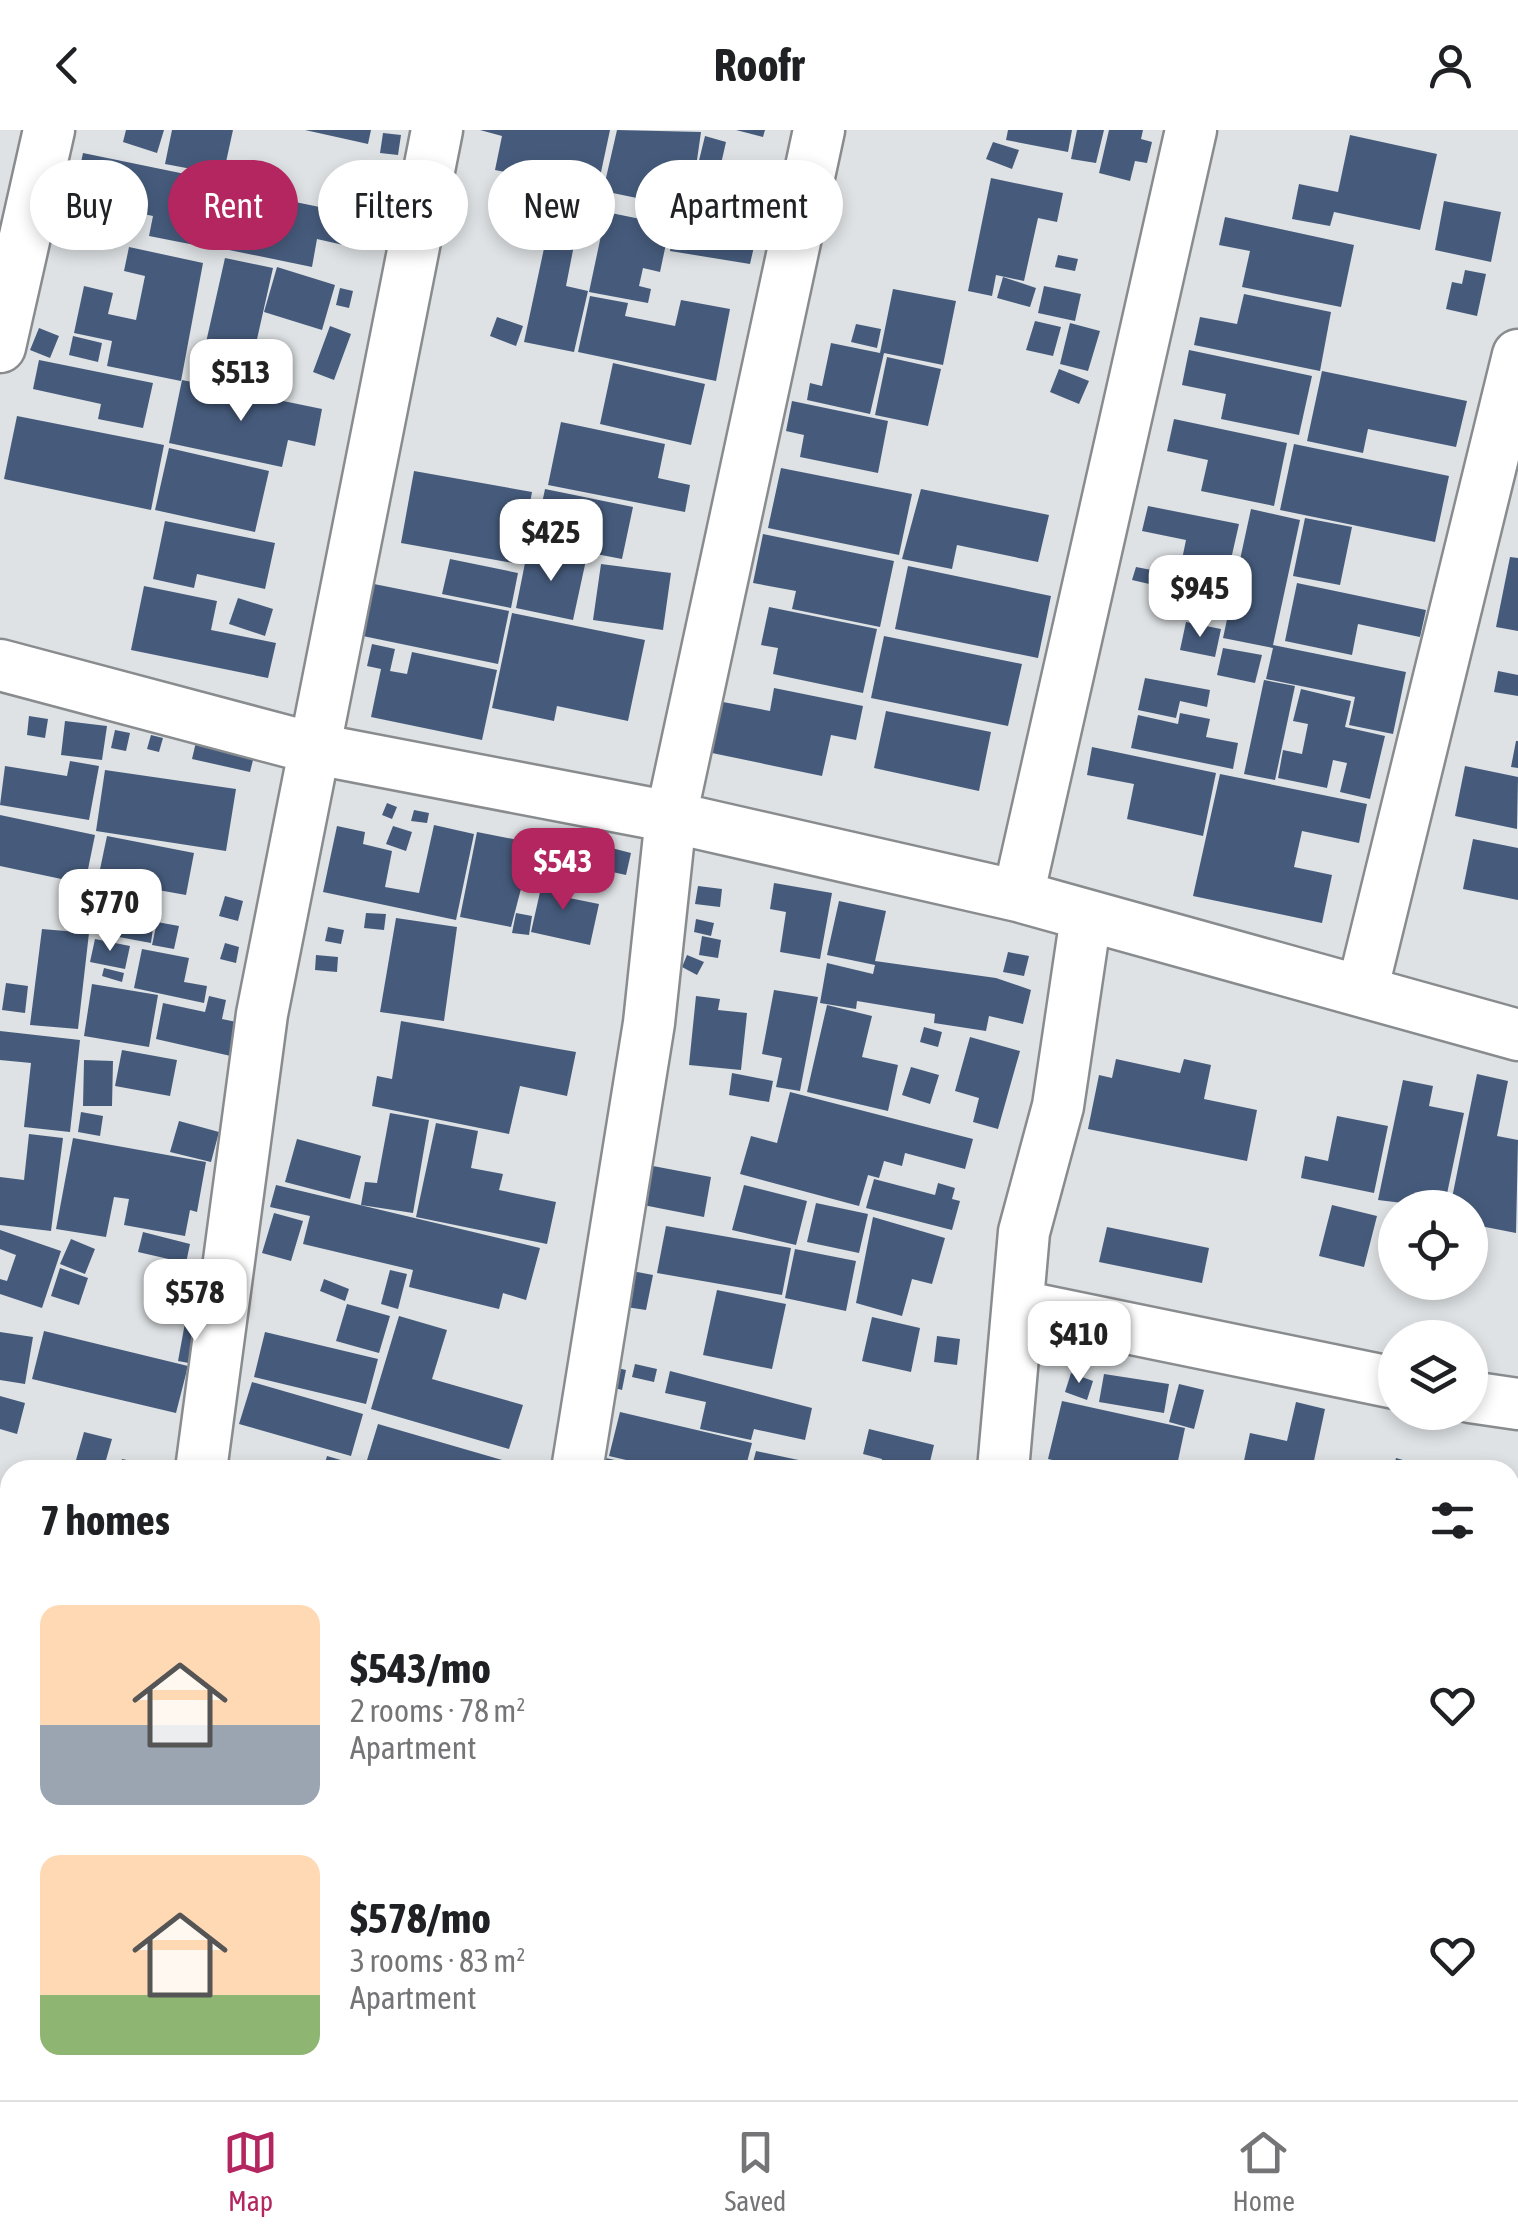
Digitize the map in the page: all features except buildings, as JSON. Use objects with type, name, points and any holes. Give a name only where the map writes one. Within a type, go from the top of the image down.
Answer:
[{"type":"street","points":[[0,346],[49,130]]},
{"type":"street","points":[[202,1460],[262,1014],[437,130]]},
{"type":"street","points":[[579,1460],[650,1023],[671,817],[819,130]]},
{"type":"street","points":[[1018,896],[1191,130]]},
{"type":"street","points":[[1362,990],[1518,355]]},
{"type":"street","points":[[0,665],[316,749],[671,817],[1018,896],[1518,1035]]},
{"type":"street","points":[[1004,1460],[1024,1232],[1058,1106],[1086,918]]},
{"type":"street","points":[[1020,1306],[1378,1380]]},
{"type":"street","points":[[1488,1400],[1518,1404]]}]
